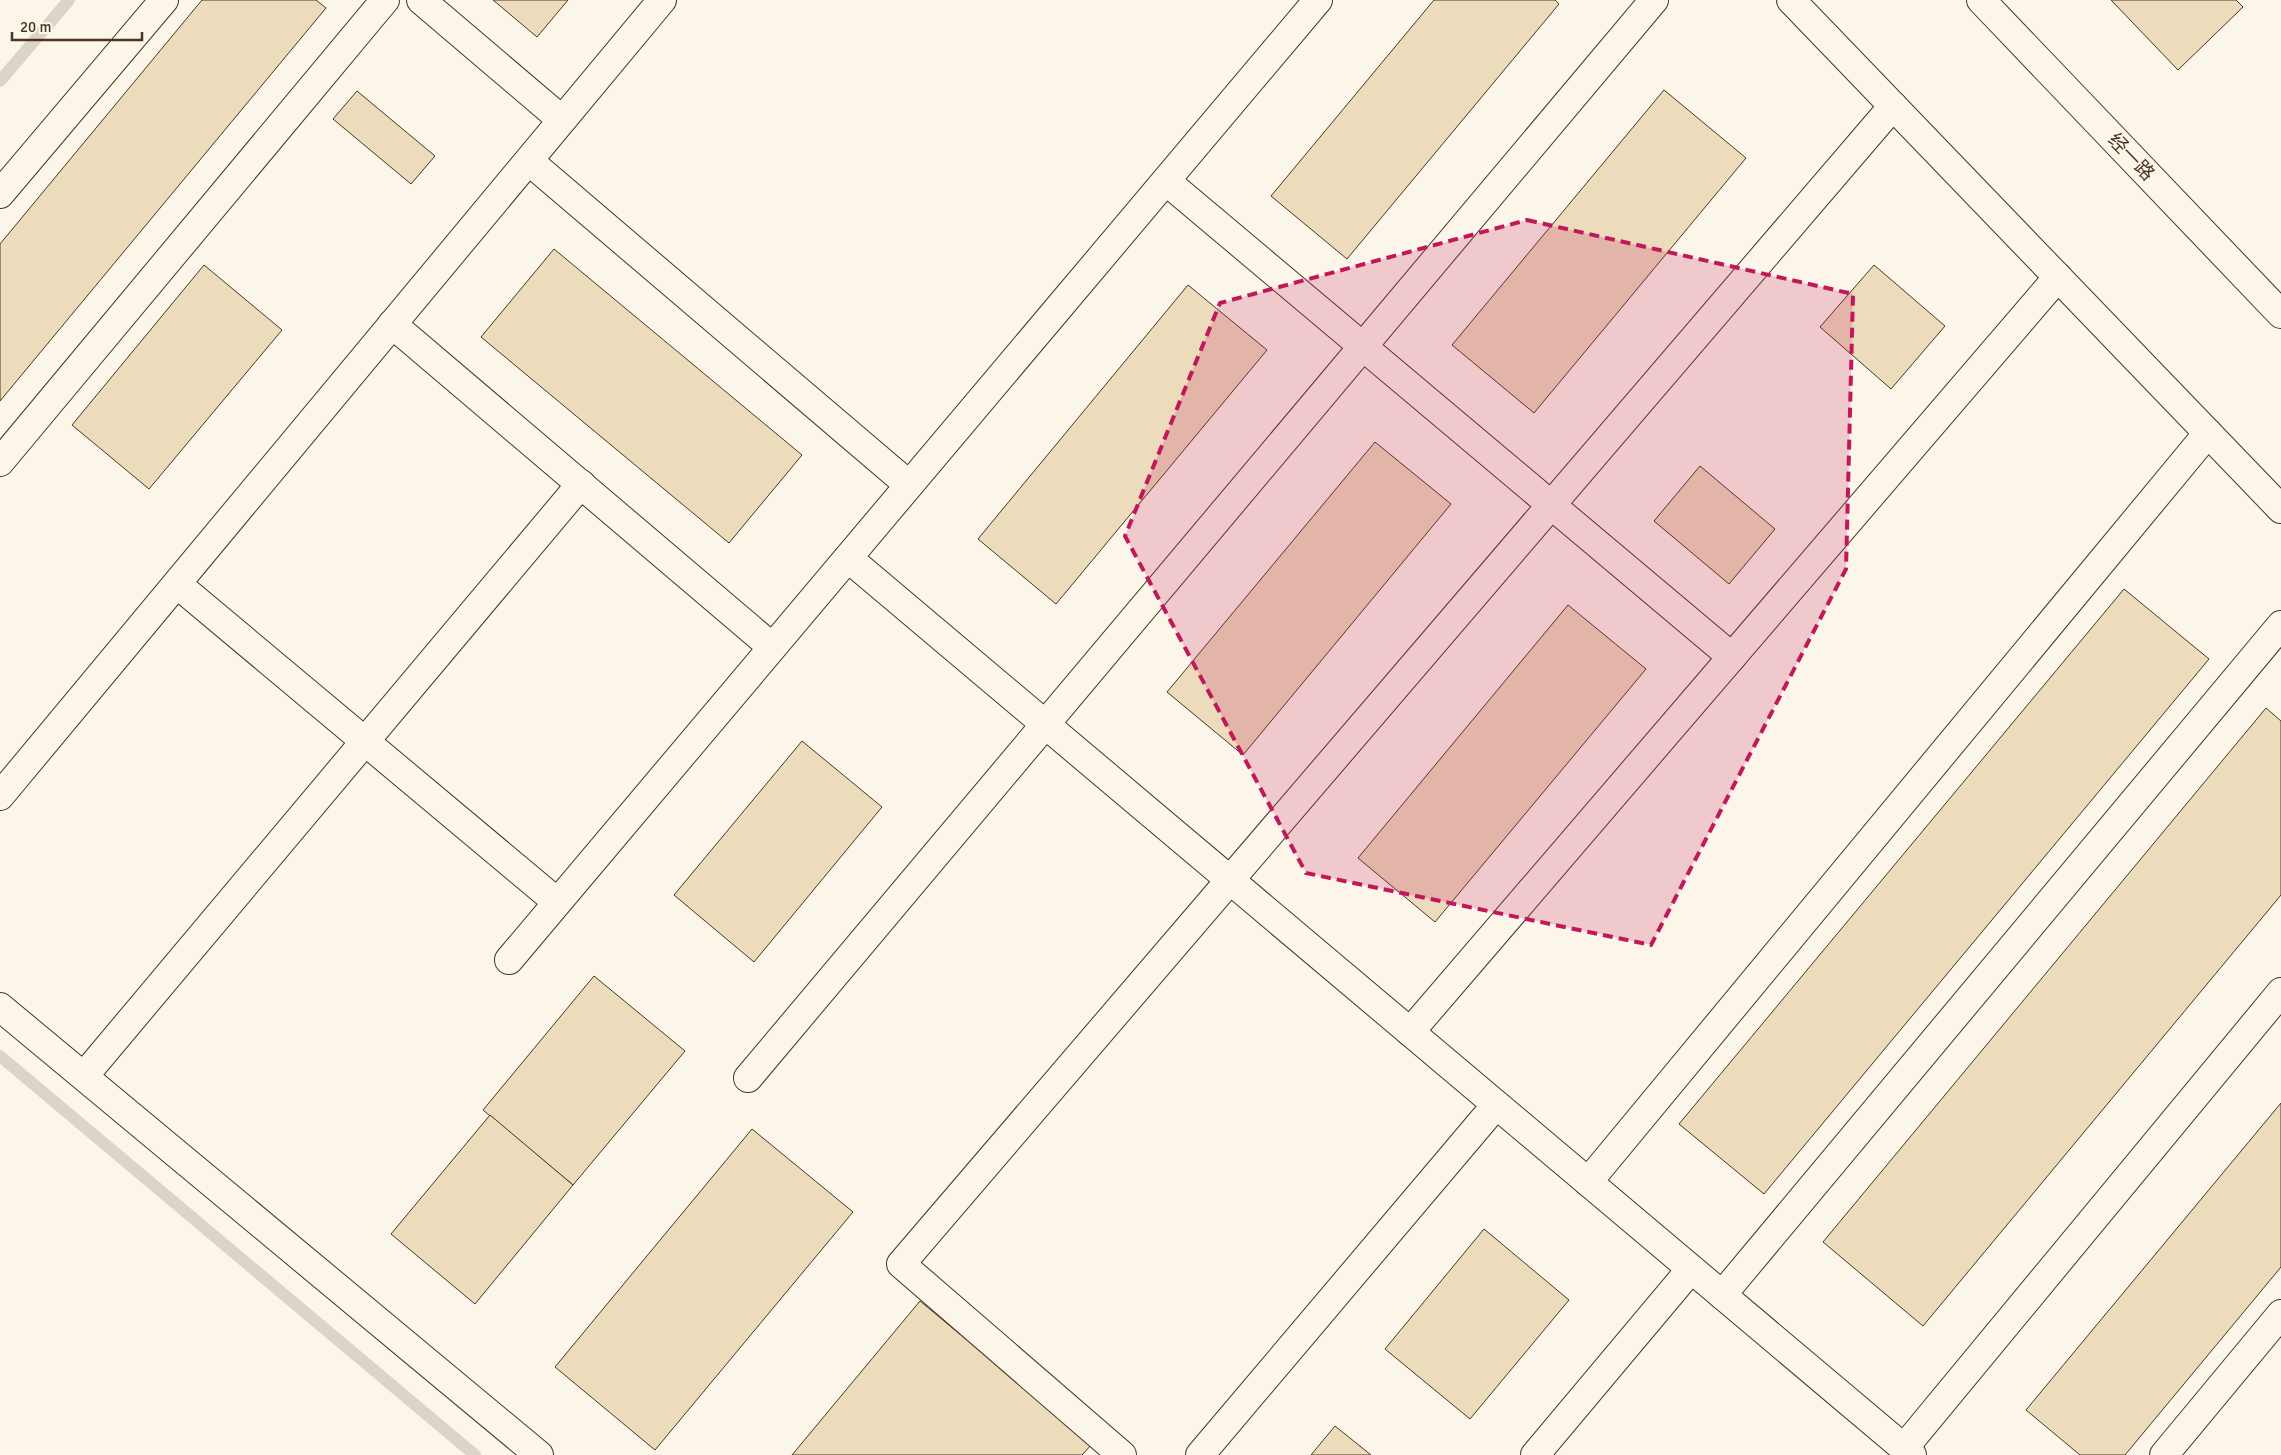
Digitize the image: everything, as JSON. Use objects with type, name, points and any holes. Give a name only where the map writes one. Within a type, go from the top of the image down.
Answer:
[{"type":"street","points":[[0,194],[164,0]]},
{"type":"street","points":[[0,462],[385,0]]},
{"type":"street","points":[[421,0],[562,120]]},
{"type":"street","points":[[0,796],[662,0]]},
{"type":"street","points":[[510,960],[1318,0]]},
{"type":"street","points":[[748,1078],[1654,0]]},
{"type":"street","points":[[1791,0],[2281,509]]},
{"type":"street","name":"经一路","points":[[1981,0],[2281,314]]},
{"type":"street","points":[[1122,1455],[901,1264],[1893,106]]},
{"type":"street","points":[[529,161],[909,485]]},
{"type":"street","points":[[1166,181],[1732,657]]},
{"type":"street","points":[[1410,1032],[2058,277]]},
{"type":"street","points":[[392,324],[772,647]]},
{"type":"street","points":[[1588,1182],[2208,433]]},
{"type":"street","points":[[84,1076],[581,484]]},
{"type":"street","points":[[848,558],[1908,1452],[2281,992]]},
{"type":"street","points":[[177,584],[557,902]]},
{"type":"street","points":[[1722,1295],[2281,625]]},
{"type":"street","points":[[0,1007],[539,1455]]},
{"type":"street","points":[[1200,1455],[1496,1105]]},
{"type":"street","points":[[1535,1455],[1691,1269]]},
{"type":"street","points":[[2164,1455],[2281,1314]]},
{"type":"highlighted area","points":[[1527,220],[1853,294],[1846,569],[1651,945],[1306,873],[1125,536],[1220,303]]},
{"type":"building","points":[[202,0],[316,0],[326,8],[0,401],[0,244]]},
{"type":"building","points":[[493,0],[568,0],[537,37]]},
{"type":"building","points":[[1434,0],[1555,0],[1559,4],[1347,259],[1271,196]]},
{"type":"building","points":[[2111,0],[2236,0],[2243,7],[2178,70]]},
{"type":"building","points":[[1664,90],[1746,158],[1534,413],[1452,345]]},
{"type":"building","points":[[357,91],[435,156],[411,184],[333,119]]},
{"type":"building","points":[[554,249],[802,455],[729,543],[481,337]]},
{"type":"building","points":[[204,265],[282,330],[149,489],[72,425]]},
{"type":"building","points":[[1874,265],[1945,326],[1891,389],[1820,327]]},
{"type":"building","points":[[1188,285],[1267,350],[1056,604],[978,539]]},
{"type":"building","points":[[1375,442],[1451,504],[1243,755],[1167,692]]},
{"type":"building","points":[[1700,466],[1775,529],[1729,584],[1654,521]]},
{"type":"building","points":[[2124,589],[2209,659],[1764,1194],[1679,1124]]},
{"type":"building","points":[[1568,605],[1646,669],[1435,922],[1358,858]]},
{"type":"building","points":[[2266,708],[2281,721],[2281,895],[1923,1326],[1823,1242]]},
{"type":"building","points":[[802,741],[882,807],[754,962],[674,895]]},
{"type":"building","points":[[594,976],[685,1051],[573,1185],[483,1110]]},
{"type":"building","points":[[2281,1103],[2281,1267],[2125,1455],[2080,1455],[2026,1410]]},
{"type":"building","points":[[490,1115],[573,1185],[475,1304],[391,1234]]},
{"type":"building","points":[[752,1129],[853,1212],[655,1450],[555,1367]]},
{"type":"building","points":[[1484,1229],[1569,1300],[1470,1419],[1385,1349]]},
{"type":"building","points":[[920,1301],[1092,1444],[1082,1455],[792,1455]]},
{"type":"building","points":[[1335,1426],[1371,1455],[1311,1455]]},
{"type":"waterway","points":[[0,81],[69,0]]},
{"type":"waterway","points":[[0,1056],[475,1455]]}]
